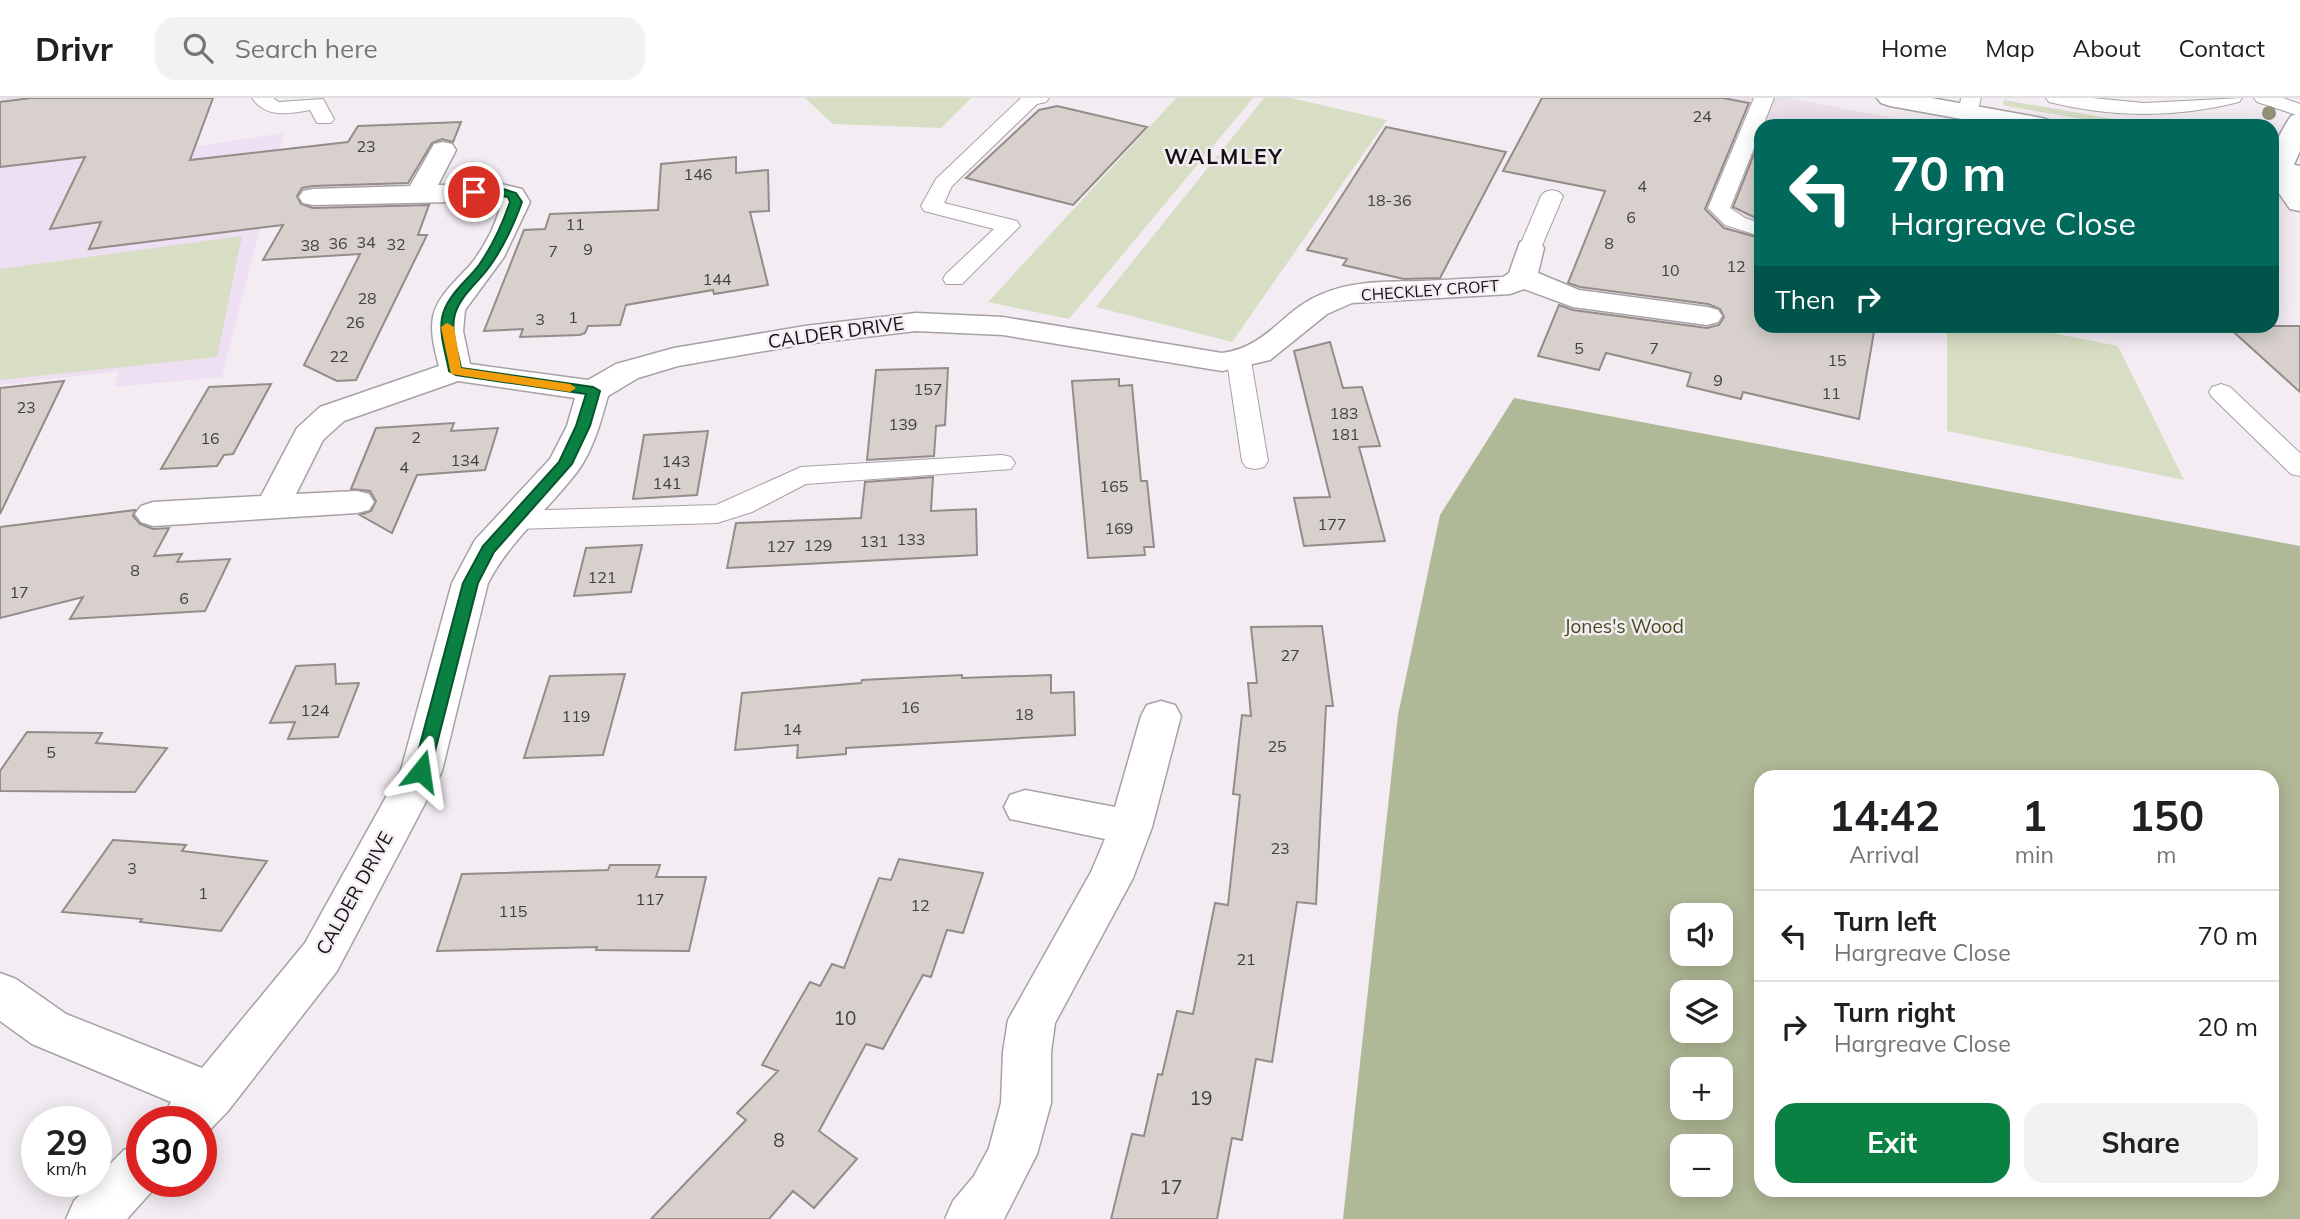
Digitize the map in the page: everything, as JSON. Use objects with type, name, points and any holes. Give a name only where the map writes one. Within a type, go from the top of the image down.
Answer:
[{"type":"street","points":[[1890,98],[1970,105],[2018,119]]},
{"type":"street","points":[[2300,121],[2283,171],[2300,203]]},
{"type":"street","points":[[421,193],[443,150]]},
{"type":"street","points":[[313,197],[500,192],[512,195],[516,202],[505,232],[483,267],[456,299],[449,315],[447,329],[456,371]]},
{"type":"street","name":"CHECKLEY CROFT","points":[[1301,320],[1332,299],[1365,292],[1510,285],[1522,277],[1530,248]]},
{"type":"street","name":"CHECKLEY CROFT","points":[[1522,277],[1573,298],[1707,316]]},
{"type":"street","name":"CALDER DRIVE","points":[[200,1106],[321,957],[421,771],[470,583],[488,550],[565,464],[583,426],[593,391],[627,371],[674,357],[805,335],[916,322],[1003,326],[1222,362],[1239,361],[1278,343],[1301,320]]},
{"type":"street","points":[[273,506],[309,435],[331,414],[456,371],[593,391]]},
{"type":"street","points":[[153,514],[356,502]]},
{"type":"street","points":[[971,1219],[992,1194],[1012,1154],[1026,1103],[1027,1052],[1032,1020],[1111,878],[1130,827],[1161,716]]},
{"type":"street","points":[[1025,807],[1130,827]]},
{"type":"street","points":[[0,994],[49,1029],[194,1106]]},
{"type":"street","points":[[92,1219],[126,1184]]},
{"type":"lane","points":[[262,98],[266,104],[277,108],[316,103],[324,119]]},
{"type":"lane","points":[[954,279],[1009,226],[932,206],[943,183],[1030,100],[1039,98]]},
{"type":"lane","points":[[1755,119],[1764,98]]},
{"type":"lane","points":[[2056,98],[2123,110],[2170,110],[2232,98]]},
{"type":"lane","points":[[2264,98],[2300,110]]},
{"type":"lane","points":[[1754,122],[1719,208],[1725,216],[1754,227]]},
{"type":"lane","points":[[1530,248],[1552,196]]},
{"type":"lane","points":[[1239,361],[1255,461]]},
{"type":"lane","points":[[2221,392],[2300,468]]},
{"type":"lane","points":[[515,520],[717,514],[742,506],[787,481],[819,473],[1002,463]]},
{"type":"shaded area","points":[[0,98],[207,98],[193,147],[284,133],[222,377],[114,387],[119,371],[0,385]]},
{"type":"shaded area","points":[[1717,98],[1788,98],[1898,119],[1754,119],[1754,237],[1691,224]]},
{"type":"green space","points":[[805,98],[971,98],[941,128],[833,124]]},
{"type":"green space","points":[[1176,98],[1253,98],[1069,319],[988,302]]},
{"type":"green space","points":[[1264,98],[1291,98],[1387,120],[1232,342],[1096,307]]},
{"type":"green space","points":[[2004,100],[2113,119],[2083,119],[2003,104]]},
{"type":"green space","points":[[242,236],[217,357],[0,380],[0,269]]},
{"type":"green space","points":[[1947,333],[2052,333],[2118,346],[2184,480],[1947,431]]},
{"type":"green space","name":"Jones's Wood","points":[[1514,398],[2300,546],[2300,1219],[1343,1219],[1398,715],[1440,515]]},
{"type":"building","points":[[31,98],[213,98],[190,160],[348,142],[358,126],[461,122],[453,142],[442,139],[432,143],[408,183],[313,186],[302,188],[297,196],[301,204],[313,208],[429,205],[418,235],[427,235],[356,380],[337,381],[304,365],[360,254],[263,260],[283,225],[89,249],[101,222],[50,229],[85,157],[0,167],[0,102]]},
{"type":"building","points":[[1542,98],[1723,98],[1749,103],[1705,209],[1724,228],[1754,236],[1754,333],[1874,333],[1859,419],[1743,392],[1741,399],[1687,386],[1691,373],[1606,353],[1599,370],[1538,356],[1559,305],[1573,310],[1707,328],[1719,325],[1724,317],[1720,309],[1708,304],[1580,287],[1568,283],[1605,191],[1503,171]]},
{"type":"building","points":[[1057,106],[1147,127],[1073,205],[966,178],[1039,110]]},
{"type":"building","points":[[1386,127],[1506,152],[1440,278],[1404,279],[1343,265],[1347,259],[1307,250]]},
{"type":"building","points":[[1754,154],[1754,217],[1733,207]]},
{"type":"building","points":[[736,157],[736,173],[768,170],[769,211],[750,212],[768,285],[714,294],[713,290],[626,305],[620,325],[588,326],[585,333],[580,335],[520,337],[523,329],[484,331],[524,230],[545,229],[550,214],[658,210],[661,164]]},
{"type":"building","points":[[2279,326],[2300,326],[2300,392],[2235,333],[2279,333]]},
{"type":"building","points":[[1330,342],[1343,388],[1362,387],[1380,446],[1359,447],[1385,541],[1304,546],[1294,498],[1330,497],[1294,351]]},
{"type":"building","points":[[948,368],[945,425],[936,426],[934,456],[867,460],[876,370]]},
{"type":"building","points":[[1119,379],[1119,386],[1132,385],[1141,481],[1147,481],[1154,547],[1144,547],[1145,555],[1088,558],[1072,381]]},
{"type":"building","points":[[64,381],[0,514],[0,388]]},
{"type":"building","points":[[271,384],[233,454],[224,455],[217,466],[161,469],[209,387]]},
{"type":"building","points":[[454,423],[451,431],[498,428],[485,470],[417,475],[392,533],[360,515],[371,511],[376,501],[370,491],[351,489],[376,428]]},
{"type":"building","points":[[708,431],[697,495],[633,499],[644,435]]},
{"type":"building","points":[[933,477],[931,511],[976,509],[977,555],[727,568],[736,523],[861,518],[865,482]]},
{"type":"building","points":[[135,510],[133,516],[140,524],[153,529],[169,528],[154,556],[182,554],[177,562],[230,559],[205,611],[70,619],[83,597],[0,618],[0,527]]},
{"type":"building","points":[[642,545],[631,592],[574,596],[586,548]]},
{"type":"building","points":[[1322,626],[1333,706],[1326,706],[1316,904],[1297,902],[1272,1062],[1256,1059],[1242,1140],[1232,1138],[1217,1219],[1111,1219],[1132,1134],[1144,1136],[1158,1074],[1162,1075],[1177,1011],[1193,1014],[1215,903],[1228,905],[1240,795],[1233,794],[1242,715],[1251,716],[1248,683],[1257,683],[1251,627]]},
{"type":"building","points":[[335,664],[336,684],[359,683],[338,737],[288,739],[295,722],[270,723],[296,666]]},
{"type":"building","points":[[625,674],[603,755],[524,758],[550,676]]},
{"type":"building","points":[[962,675],[962,678],[1051,675],[1051,693],[1074,692],[1075,735],[846,748],[846,754],[797,758],[798,745],[735,750],[742,693],[861,683],[862,680]]},
{"type":"building","points":[[27,732],[102,733],[96,743],[167,748],[135,792],[0,791],[0,771]]},
{"type":"building","points":[[113,840],[186,845],[182,851],[267,861],[221,931],[140,922],[142,919],[62,912]]},
{"type":"building","points":[[899,859],[983,873],[963,933],[947,930],[931,977],[923,975],[883,1049],[866,1044],[819,1131],[857,1159],[814,1208],[793,1191],[769,1219],[651,1219],[746,1120],[737,1113],[778,1071],[762,1065],[810,982],[820,986],[832,964],[844,968],[879,878],[891,880]]},
{"type":"building","points":[[610,865],[660,865],[656,877],[706,877],[689,951],[596,950],[597,947],[437,951],[462,874],[608,870]]},
{"type":"slow traffic","points":[[447,327],[456,371],[570,388]]},
{"type":"district","name":"WALMLEY","points":[[1224,157]]},
{"type":"route","points":[[421,771],[470,583],[488,550],[565,464],[583,426],[593,391],[456,371],[447,329],[449,315],[456,299],[483,267],[505,232],[516,202],[512,195],[500,192],[474,192]]}]
